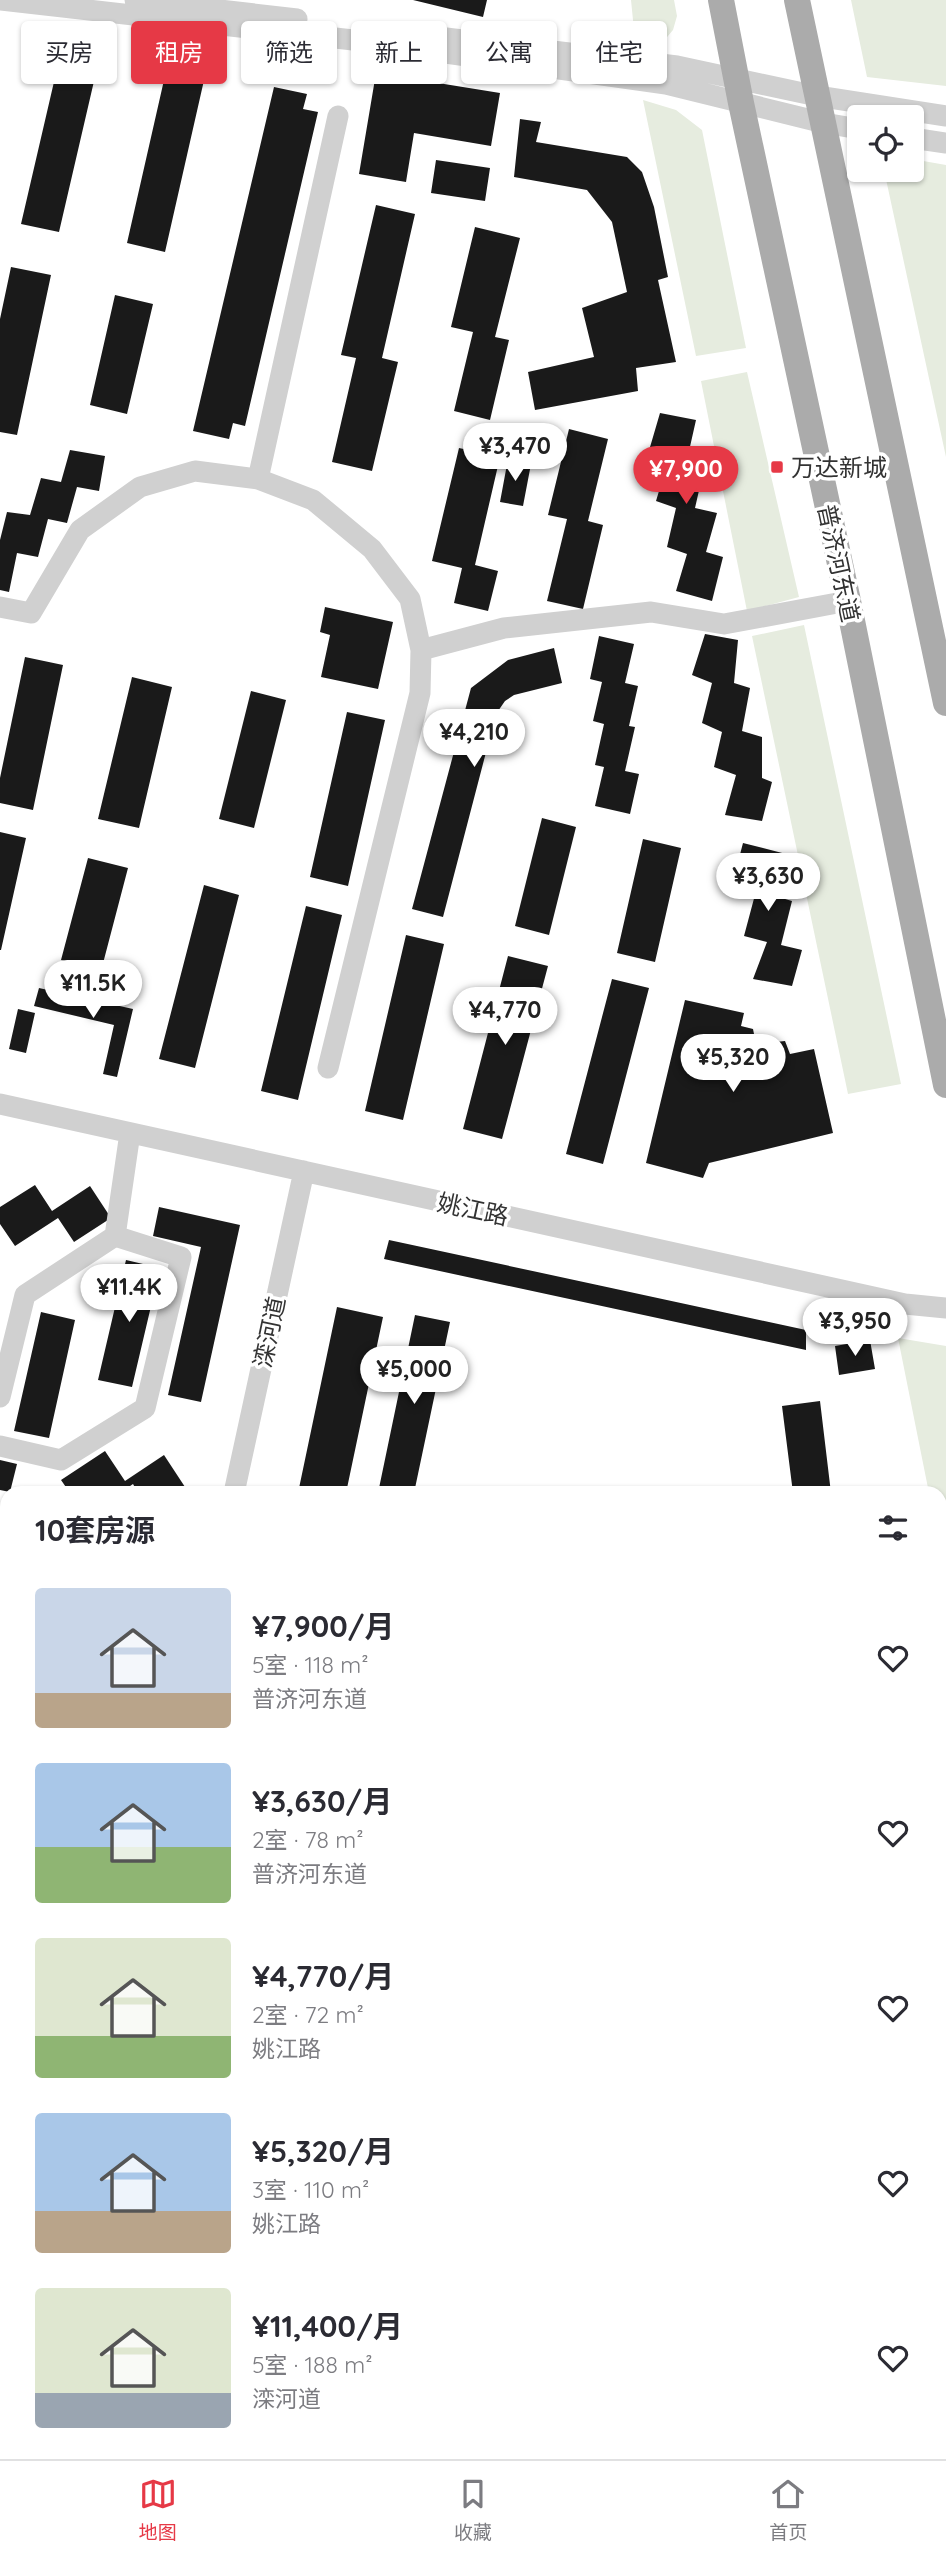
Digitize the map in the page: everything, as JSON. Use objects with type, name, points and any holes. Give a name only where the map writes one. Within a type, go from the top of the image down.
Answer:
[{"type":"main road","name":"普济河东道","points":[[721,0],[848,601],[946,1085]]},
{"type":"main road","points":[[797,0],[946,703]]},
{"type":"street","points":[[0,0],[263,14],[354,40],[666,84],[847,127]]},
{"type":"street","points":[[135,0],[677,66],[817,96],[946,116]]},
{"type":"street","points":[[258,479],[338,116]]},
{"type":"street","points":[[924,140],[946,144]]},
{"type":"street","points":[[0,607],[31,613],[80,530],[140,487],[195,471],[258,479],[313,500],[372,549],[410,599],[421,650],[420,693],[328,1068]]},
{"type":"street","points":[[421,650],[517,627],[651,612],[724,624],[848,601]]},
{"type":"street","name":"姚江路","points":[[0,1104],[905,1304],[946,1308]]},
{"type":"street","points":[[0,1396],[25,1295],[115,1236],[131,1133]]},
{"type":"street","name":"滦河道","points":[[236,1486],[304,1171]]},
{"type":"street","points":[[0,1446],[61,1460],[145,1409],[181,1256],[115,1236]]},
{"type":"shaded area","points":[[631,0],[674,0],[677,16],[673,30],[667,37],[667,21],[633,21]]},
{"type":"shaded area","points":[[851,0],[946,0],[946,86],[867,77]]},
{"type":"shaded area","points":[[643,100],[676,110],[702,130],[746,348],[696,356]]},
{"type":"shaded area","points":[[924,161],[946,165],[946,457],[887,182],[924,182]]},
{"type":"shaded area","points":[[747,372],[799,597],[747,611],[701,381]]},
{"type":"shaded area","points":[[804,625],[901,1084],[848,1094],[752,636]]},
{"type":"shaded area","points":[[898,1338],[946,1346],[946,1486],[928,1486]]},
{"type":"building","points":[[413,0],[487,0],[483,17]]},
{"type":"building","points":[[53,84],[93,84],[59,232],[21,224]]},
{"type":"building","points":[[163,84],[203,84],[165,252],[127,243]]},
{"type":"building","points":[[374,84],[444,84],[500,93],[491,146],[414,133],[406,182],[359,174]]},
{"type":"building","points":[[274,87],[307,94],[303,109],[318,112],[245,426],[233,423],[229,439],[193,431]]},
{"type":"building","points":[[520,119],[541,122],[536,142],[627,157],[642,172],[654,207],[668,277],[658,280],[676,362],[636,368],[638,391],[535,410],[528,372],[594,357],[582,308],[627,292],[612,222],[587,190],[514,177]]},
{"type":"building","points":[[436,160],[490,168],[485,201],[431,193]]},
{"type":"building","points":[[376,205],[415,214],[382,358],[398,362],[372,471],[332,462],[356,358],[341,355]]},
{"type":"building","points":[[475,227],[520,238],[495,337],[509,340],[490,420],[454,411],[473,332],[451,327]]},
{"type":"building","points":[[11,267],[51,275],[17,435],[0,432],[0,319]]},
{"type":"building","points":[[115,295],[153,304],[127,414],[90,405]]},
{"type":"building","points":[[660,413],[696,420],[687,460],[705,464],[695,508],[717,513],[706,552],[723,557],[712,601],[676,591],[687,554],[667,547],[676,508],[656,501],[668,461],[648,454]]},
{"type":"building","points":[[569,429],[608,439],[588,521],[603,525],[583,609],[547,601],[567,519],[548,515]]},
{"type":"building","points":[[459,448],[500,457],[475,565],[498,571],[488,611],[454,603],[462,568],[432,561]]},
{"type":"building","points":[[70,450],[105,456],[99,491],[77,487],[67,523],[48,519],[38,557],[17,553],[9,592],[0,590],[0,540],[7,512],[30,515],[41,478],[61,482]]},
{"type":"building","points":[[508,459],[531,464],[523,506],[500,502]]},
{"type":"building","points":[[325,607],[393,622],[378,689],[321,677],[330,635],[320,632]]},
{"type":"building","points":[[705,634],[738,640],[734,683],[750,688],[742,731],[762,737],[762,778],[772,782],[762,821],[725,815],[736,775],[714,767],[722,732],[702,723],[712,683],[692,675]]},
{"type":"building","points":[[599,636],[634,644],[625,683],[638,686],[629,726],[635,727],[625,771],[639,774],[630,814],[595,806],[604,767],[595,765],[604,724],[593,721],[602,682],[590,679]]},
{"type":"building","points":[[554,648],[562,683],[514,695],[505,701],[496,714],[443,917],[412,909],[471,688],[508,660]]},
{"type":"building","points":[[25,657],[63,665],[33,810],[0,803],[0,778]]},
{"type":"building","points":[[132,677],[172,687],[139,828],[98,819]]},
{"type":"building","points":[[251,691],[286,700],[254,828],[219,819]]},
{"type":"building","points":[[347,712],[385,720],[348,886],[310,877]]},
{"type":"building","points":[[542,818],[576,827],[549,935],[515,926]]},
{"type":"building","points":[[0,832],[26,838],[1,950],[0,950]]},
{"type":"building","points":[[643,839],[681,848],[655,962],[617,953]]},
{"type":"building","points":[[743,843],[786,854],[775,896],[792,901],[781,945],[802,950],[792,986],[753,979],[767,942],[744,936],[756,891],[732,885]]},
{"type":"building","points":[[88,858],[128,868],[101,971],[61,960]]},
{"type":"building","points":[[204,885],[239,895],[195,1068],[159,1059]]},
{"type":"building","points":[[306,906],[342,915],[298,1100],[261,1091]]},
{"type":"building","points":[[406,935],[444,944],[403,1120],[365,1111]]},
{"type":"building","points":[[508,956],[548,966],[502,1139],[463,1129]]},
{"type":"building","points":[[612,979],[649,988],[603,1164],[566,1154]]},
{"type":"building","points":[[39,988],[133,1009],[117,1077],[103,1074],[114,1025],[34,1006]]},
{"type":"building","points":[[685,1000],[744,1013],[741,1026],[753,1029],[756,1044],[785,1041],[790,1054],[814,1049],[833,1133],[709,1163],[703,1178],[646,1163]]},
{"type":"building","points":[[18,1009],[35,1013],[26,1053],[9,1049]]},
{"type":"building","points":[[35,1185],[52,1211],[90,1186],[111,1218],[74,1242],[58,1218],[15,1246],[0,1224],[0,1207]]},
{"type":"building","points":[[159,1207],[240,1225],[201,1402],[168,1395],[201,1247],[153,1236]]},
{"type":"building","points":[[389,1240],[806,1330],[806,1350],[384,1259]]},
{"type":"building","points":[[126,1260],[160,1268],[132,1387],[98,1380]]},
{"type":"building","points":[[337,1307],[383,1317],[347,1486],[299,1486]]},
{"type":"building","points":[[41,1312],[75,1320],[49,1438],[14,1431]]},
{"type":"building","points":[[415,1315],[450,1322],[415,1486],[379,1486]]},
{"type":"building","points":[[870,1340],[875,1369],[839,1375],[835,1346]]},
{"type":"building","points":[[820,1401],[830,1486],[792,1486],[782,1406]]},
{"type":"building","points":[[105,1451],[125,1481],[164,1455],[184,1486],[65,1486],[61,1480]]},
{"type":"building","points":[[0,1460],[17,1464],[12,1486],[0,1486]]},
{"type":"place","name":"万达新城","points":[[777,467]]}]
